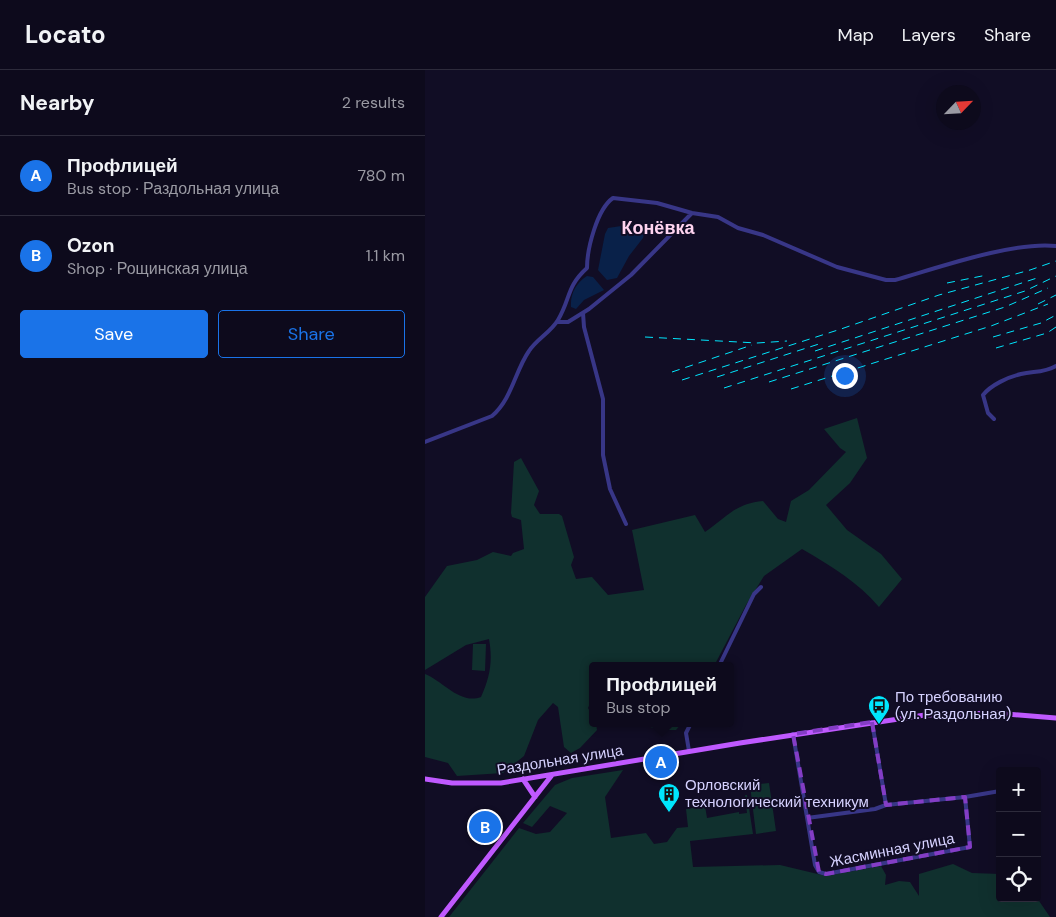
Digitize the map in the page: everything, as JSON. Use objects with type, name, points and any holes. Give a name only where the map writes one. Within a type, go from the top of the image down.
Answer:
[{"type":"main road","name":"Раздольная улица","points":[[425,779],[462,783],[501,783],[793,734],[872,722],[955,713],[995,713],[1056,718]]},
{"type":"main road","points":[[441,917],[552,775]]},
{"type":"main road","points":[[523,779],[535,797]]},
{"type":"street","points":[[425,442],[492,416],[500,410],[515,382],[523,359],[531,348],[557,322],[569,288],[587,268],[587,256],[591,239],[599,218],[610,200],[617,197],[718,216],[738,228],[768,237],[837,267],[885,280],[895,280],[1019,247],[1042,244],[1056,246]]},
{"type":"street","points":[[557,322],[568,322],[583,314],[631,275],[692,212]]},
{"type":"street","points":[[583,314],[584,327],[604,407],[602,438],[606,470],[616,505],[626,524]]},
{"type":"street","points":[[994,419],[988,413],[983,395],[989,388],[1020,374],[1047,372],[1056,366]]},
{"type":"street","points":[[721,662],[754,594],[761,587]]},
{"type":"street","points":[[872,722],[886,805]]},
{"type":"street","points":[[689,727],[686,733],[689,751]]},
{"type":"street","points":[[793,734],[807,818],[875,809],[886,805],[965,797],[996,792]]},
{"type":"street","name":"Жасминная улица","points":[[807,818],[815,865],[819,872],[826,874],[970,847],[965,797]]},
{"type":"highlighted area","points":[[872,722],[886,805],[965,797],[970,847],[826,874],[819,872],[793,734]]},
{"type":"green space","points":[[857,418],[867,458],[850,483],[826,505],[847,530],[881,554],[902,579],[879,607],[853,582],[802,549],[764,576],[746,605],[716,662],[589,662],[589,727],[597,727],[597,730],[580,748],[571,753],[564,747],[558,707],[553,703],[538,720],[524,756],[503,773],[457,776],[448,763],[425,757],[425,674],[466,698],[481,697],[489,676],[491,655],[489,639],[466,645],[425,670],[425,597],[447,566],[477,560],[493,552],[511,556],[513,553],[524,549],[521,520],[512,517],[511,513],[514,462],[521,458],[539,491],[534,505],[540,514],[559,514],[562,516],[574,557],[571,565],[576,579],[592,577],[608,595],[644,590],[632,530],[695,515],[705,532],[738,508],[763,501],[778,519],[786,522],[791,501],[809,490],[846,452],[840,448],[824,429]]},
{"type":"green space","points":[[473,644],[486,644],[485,671],[472,670]]},
{"type":"green space","points":[[650,727],[679,727],[676,730],[661,730]]},
{"type":"green space","points":[[623,770],[605,797],[611,838],[646,833],[654,844],[667,842],[677,828],[688,827],[686,809],[705,806],[707,818],[739,812],[739,814],[747,813],[745,795],[747,795],[753,834],[690,841],[693,867],[780,865],[826,876],[881,866],[886,875],[885,885],[899,881],[910,882],[919,896],[919,874],[953,864],[972,873],[996,874],[996,902],[1040,902],[1050,917],[449,917],[519,828],[536,834],[550,832],[567,813],[550,806],[532,827],[523,823],[555,785],[572,778]]},
{"type":"green space","points":[[769,783],[776,831],[756,834],[750,785]]},
{"type":"water","points":[[628,225],[638,228],[642,225],[645,230],[643,238],[629,256],[617,278],[607,280],[598,270],[605,234],[608,228]]},
{"type":"water","points":[[587,276],[593,277],[604,290],[584,300],[576,309],[571,307],[575,289]]},
{"type":"railway","points":[[682,380],[841,329],[939,295],[1056,261]]},
{"type":"railway","points":[[947,283],[987,275]]},
{"type":"railway","points":[[724,388],[1025,291],[1056,276]]},
{"type":"railway","points":[[815,351],[1040,277]]},
{"type":"railway","points":[[769,382],[1005,307],[1048,288]]},
{"type":"railway","points":[[1038,304],[1056,295]]},
{"type":"railway","points":[[791,389],[991,326],[1048,304]]},
{"type":"railway","points":[[993,337],[1041,323],[1056,315]]},
{"type":"railway","points":[[996,348],[1047,333],[1056,327]]},
{"type":"railway","points":[[645,337],[757,343],[787,341]]},
{"type":"railway","points":[[717,377],[822,343]]},
{"type":"railway","points":[[672,372],[752,345]]},
{"type":"place","name":"По требованию (ул. Раздольная)","points":[[879,725]]},
{"type":"place","name":"Профлицей","points":[[661,762]]},
{"type":"place","name":"Орловский технологический техникум","points":[[669,813]]},
{"type":"place","name":"Ozon","points":[[485,827]]},
{"type":"district","name":"Конёвка","points":[[658,228]]}]
